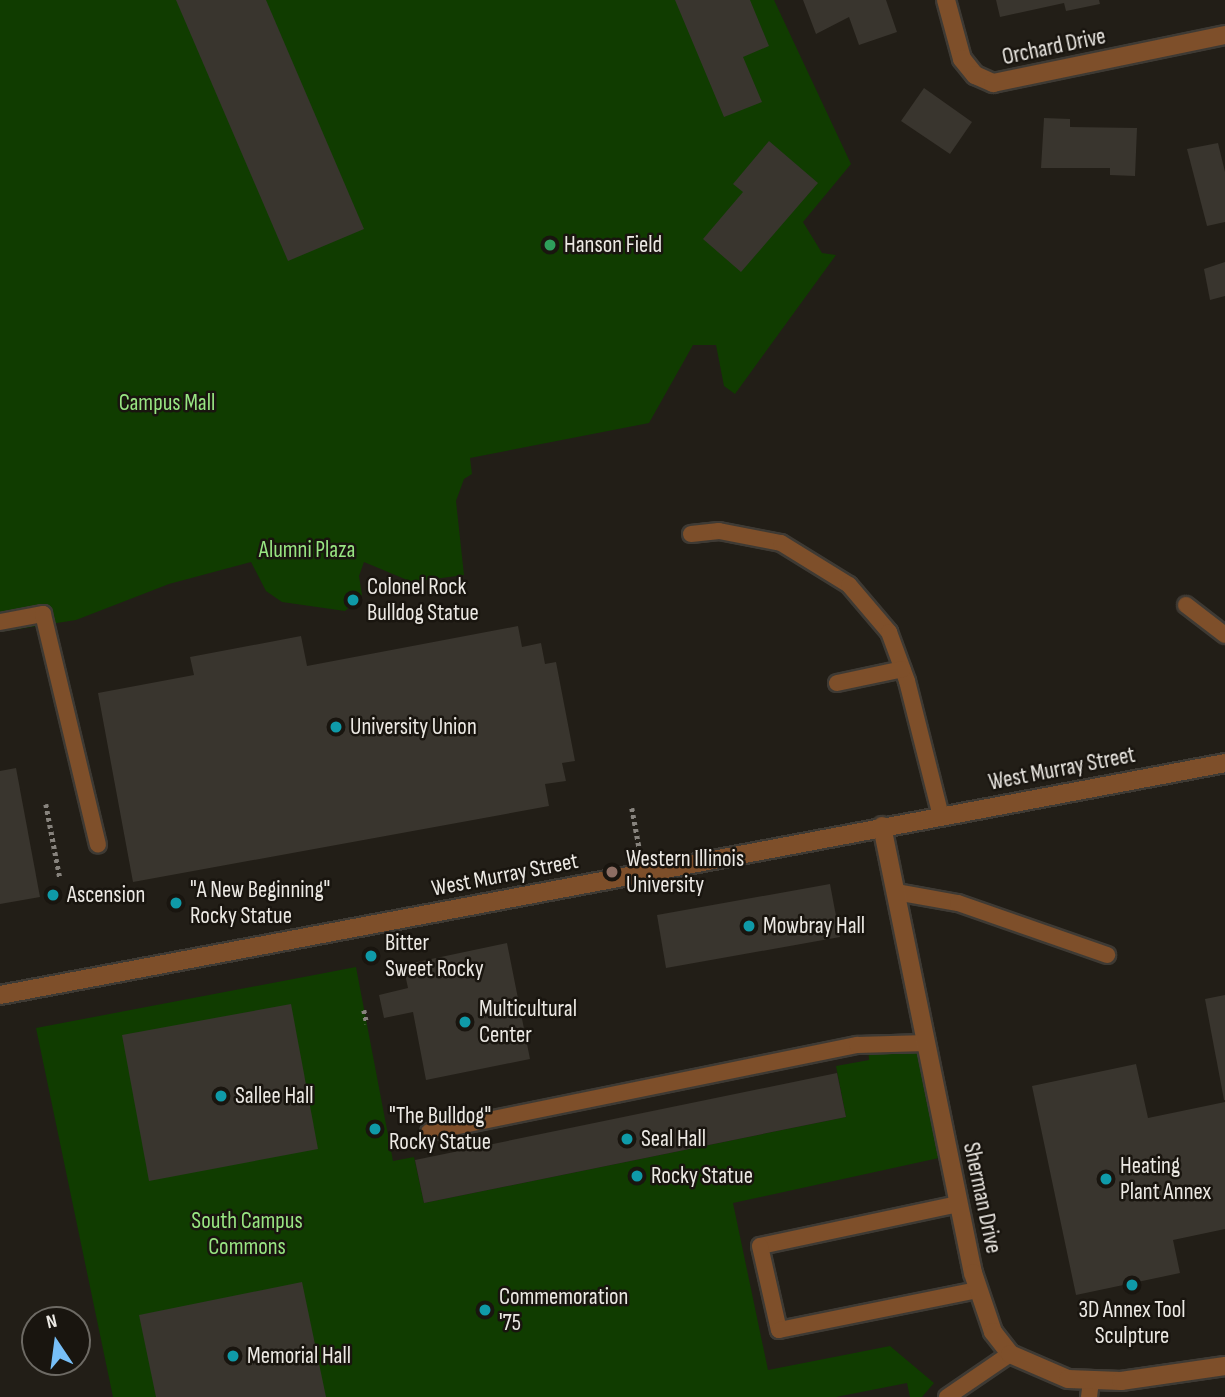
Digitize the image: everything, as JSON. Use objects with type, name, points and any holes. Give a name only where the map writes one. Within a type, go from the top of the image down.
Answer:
[{"type":"street","name":"Orchard Drive","points":[[946,0],[962,59],[975,75],[993,83],[1225,35]]},
{"type":"street","name":"West Murray Street","points":[[0,995],[1225,763]]},
{"type":"street","name":"Sherman Drive","points":[[882,826],[958,1204],[978,1290],[993,1332],[1010,1354],[1090,1389],[1225,1366]]},
{"type":"lane","points":[[691,534],[754,535],[804,554],[849,585],[888,632],[902,668],[941,816]]},
{"type":"lane","points":[[1186,605],[1225,635]]},
{"type":"lane","points":[[0,622],[43,614],[98,845]]},
{"type":"lane","points":[[837,683],[902,668]]},
{"type":"lane","points":[[896,892],[958,903],[1107,955]]},
{"type":"lane","points":[[429,1132],[858,1045],[926,1043]]},
{"type":"lane","points":[[958,1204],[760,1246],[779,1330],[978,1290]]},
{"type":"lane","points":[[947,1397],[1010,1354]]},
{"type":"path","points":[[46,804],[60,878]]},
{"type":"path","points":[[632,808],[641,854]]},
{"type":"path","points":[[364,1010],[367,1024]]},
{"type":"green space","points":[[0,0],[774,0],[851,164],[803,222],[822,253],[836,255],[735,394],[724,386],[716,345],[693,345],[649,423],[470,458],[472,474],[464,479],[456,501],[464,575],[412,582],[364,562],[359,576],[362,595],[345,611],[282,602],[266,591],[251,562],[169,584],[76,620],[0,632]]},
{"type":"green space","name":"South Campus Commons","points":[[356,967],[393,1161],[414,1157],[424,1203],[846,1117],[836,1066],[869,1060],[868,1045],[926,1043],[948,1156],[733,1203],[768,1370],[890,1346],[934,1383],[922,1397],[910,1397],[907,1383],[836,1397],[113,1397],[36,1028]]},
{"type":"building","points":[[176,0],[266,0],[364,229],[288,261]]},
{"type":"building","points":[[675,0],[750,0],[769,46],[743,57],[762,102],[724,117]]},
{"type":"building","points":[[803,0],[886,0],[897,32],[859,45],[849,17],[816,34]]},
{"type":"building","points":[[996,0],[1099,0],[1100,4],[1066,11],[1064,3],[1000,17]]},
{"type":"building","points":[[924,88],[972,122],[950,154],[901,121]]},
{"type":"building","points":[[1044,118],[1070,119],[1070,127],[1137,128],[1135,176],[1110,175],[1110,168],[1041,168]]},
{"type":"building","points":[[769,141],[818,183],[741,272],[703,239],[743,192],[733,184]]},
{"type":"building","points":[[1218,143],[1225,172],[1225,222],[1207,226],[1187,149]]},
{"type":"building","points":[[1225,262],[1225,296],[1210,300],[1204,269]]},
{"type":"building","name":"University Union","points":[[518,626],[522,647],[541,643],[545,664],[556,662],[575,761],[562,763],[566,781],[545,784],[549,806],[133,882],[98,693],[194,675],[190,657],[301,636],[307,666]]},
{"type":"building","points":[[16,768],[40,897],[0,904],[0,771]]},
{"type":"building","name":"Mowbray Hall","points":[[830,884],[840,937],[666,968],[657,915]]},
{"type":"building","points":[[507,943],[530,1059],[426,1080],[413,1012],[384,1018],[379,995],[408,988],[403,965]]},
{"type":"building","points":[[1225,995],[1225,1100],[1224,1100],[1205,999]]},
{"type":"building","name":"Sallee Hall","points":[[291,1004],[318,1149],[149,1181],[122,1035]]},
{"type":"building","name":"Heating Plant Annex","points":[[1136,1064],[1148,1118],[1225,1102],[1225,1229],[1173,1240],[1180,1273],[1076,1295],[1032,1086]]},
{"type":"building","points":[[837,1073],[846,1117],[424,1203],[415,1160]]},
{"type":"building","name":"Memorial Hall","points":[[302,1282],[326,1397],[156,1397],[139,1315]]},
{"type":"place","name":"Hanson Field","points":[[550,245]]},
{"type":"place","name":"Colonel Rock Bulldog Statue","points":[[353,600]]},
{"type":"place","name":"University Union","points":[[336,727]]},
{"type":"place","name":"Western Illinois University","points":[[612,872]]},
{"type":"place","name":"Ascension","points":[[53,895]]},
{"type":"place","name":"\"A New Beginning\" Rocky Statue","points":[[176,903]]},
{"type":"place","name":"Mowbray Hall","points":[[749,926]]},
{"type":"place","name":"Bitter Sweet Rocky","points":[[371,956]]},
{"type":"place","name":"Multicultural Center","points":[[465,1022]]},
{"type":"place","name":"Sallee Hall","points":[[221,1096]]},
{"type":"place","name":"\"The Bulldog\" Rocky Statue","points":[[375,1129]]},
{"type":"place","name":"Seal Hall","points":[[627,1139]]},
{"type":"place","name":"Rocky Statue","points":[[637,1176]]},
{"type":"place","name":"Heating Plant Annex","points":[[1106,1179]]},
{"type":"place","name":"3D Annex Tool Sculpture","points":[[1132,1285]]},
{"type":"place","name":"Commemoration '75","points":[[485,1310]]},
{"type":"place","name":"Memorial Hall","points":[[233,1356]]},
{"type":"park label","name":"Campus Mall","points":[[167,403]]},
{"type":"park label","name":"Alumni Plaza","points":[[307,550]]}]
